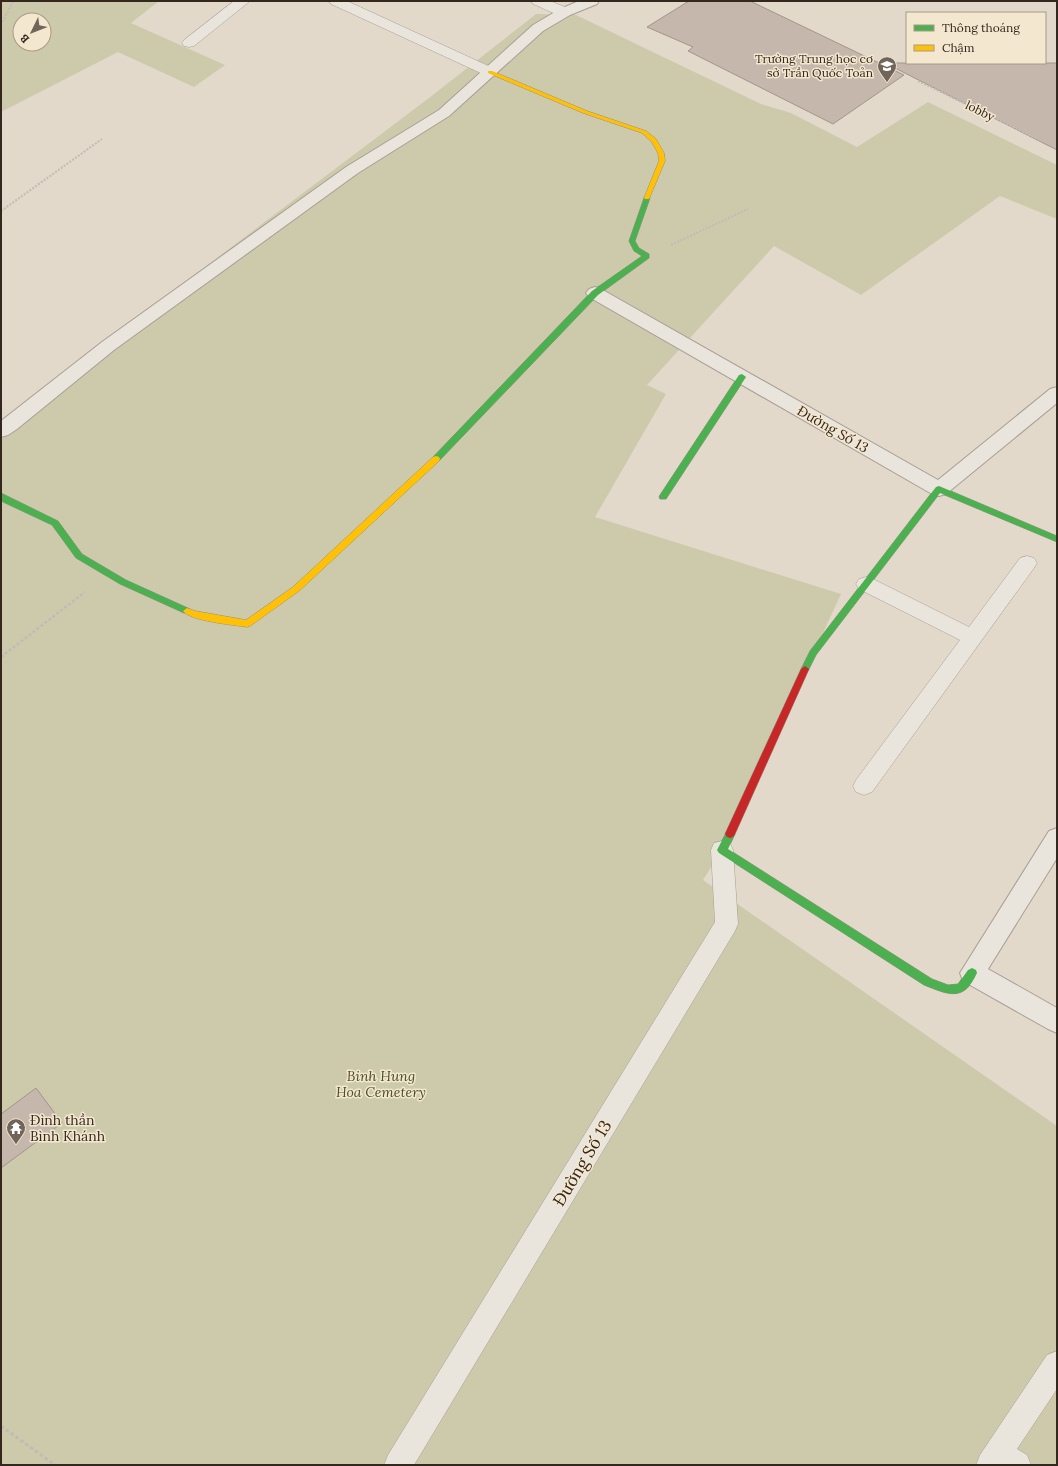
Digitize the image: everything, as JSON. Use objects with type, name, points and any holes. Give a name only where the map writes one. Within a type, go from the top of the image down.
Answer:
[{"type":"street","points":[[1,430],[108,346],[352,170],[444,113],[538,28],[565,12],[592,1]]},
{"type":"street","points":[[1,496],[6,500],[55,524],[79,556],[123,582],[193,614],[247,624],[296,589],[422,473],[595,293],[647,256],[636,249],[632,241],[641,213],[662,161],[661,153],[654,140],[644,132],[585,112],[490,72]]},
{"type":"street","name":"Đường Số 13","points":[[595,293],[939,489]]},
{"type":"street","points":[[663,497],[742,377]]},
{"type":"street","points":[[1057,393],[939,489],[813,653],[722,850],[928,982],[948,990],[961,988],[972,973],[1057,838]]},
{"type":"street","points":[[939,489],[1057,539]]},
{"type":"street","points":[[972,973],[1057,1021]]},
{"type":"lane","points":[[189,43],[243,1]]},
{"type":"lane","points":[[336,1],[490,72]]},
{"type":"lane","points":[[538,1],[565,12]]},
{"type":"lane","points":[[864,786],[1027,563]]},
{"type":"lane","points":[[866,584],[972,637]]},
{"type":"lane","name":"Đường Số 13","points":[[398,1465],[727,924],[722,850]]},
{"type":"lane","points":[[1002,1461],[1057,1365]]},
{"type":"path","points":[[1,25],[13,1]]},
{"type":"path","name":"lobby","points":[[918,81],[1042,142]]},
{"type":"path","points":[[1,211],[102,139]]},
{"type":"path","points":[[647,256],[748,209]]},
{"type":"path","points":[[1,657],[109,573]]},
{"type":"path","points":[[1,1426],[55,1465]]},
{"type":"green space","points":[[1,1],[159,1],[131,23],[225,65],[194,87],[118,52],[1,112]]},
{"type":"green space","name":"Binh Hung Hoa Cemetery","points":[[536,14],[576,15],[761,104],[791,113],[857,147],[928,102],[1057,165],[1057,219],[1000,196],[861,295],[774,246],[647,385],[666,394],[595,517],[841,594],[722,850],[703,880],[1057,1126],[1057,1465],[1,1465],[1,421],[429,98]]},
{"type":"building","points":[[689,1],[750,1],[904,75],[833,124],[688,51],[693,47],[647,27]]},
{"type":"building","points":[[885,63],[1057,63],[1057,150]]},
{"type":"building","name":"Đình thần Bình Khánh","points":[[36,1088],[62,1123],[1,1168],[1,1114]]},
{"type":"traffic: fast","points":[[436,459],[595,293],[647,256],[636,249],[632,241],[647,198]]},
{"type":"traffic: fast","points":[[663,497],[742,377]]},
{"type":"traffic: fast","points":[[805,669],[813,653],[939,489],[1057,539]]},
{"type":"traffic: fast","points":[[1,496],[6,500],[55,523],[79,556],[123,582],[187,611]]},
{"type":"traffic: fast","points":[[730,834],[722,850],[928,982],[948,990],[961,988],[972,973]]},
{"type":"traffic: slow","points":[[490,72],[585,112],[644,132],[654,140],[661,153],[662,161],[647,198]]},
{"type":"traffic: slow","points":[[187,611],[193,614],[247,624],[296,589],[436,459]]},
{"type":"traffic: jam","points":[[730,834],[805,669]]},
{"type":"place","name":"Trường Trung học cơ sở Trần Quốc Toản","points":[[887,83]]},
{"type":"place","name":"Đình thần Bình Khánh","points":[[16,1145]]}]
